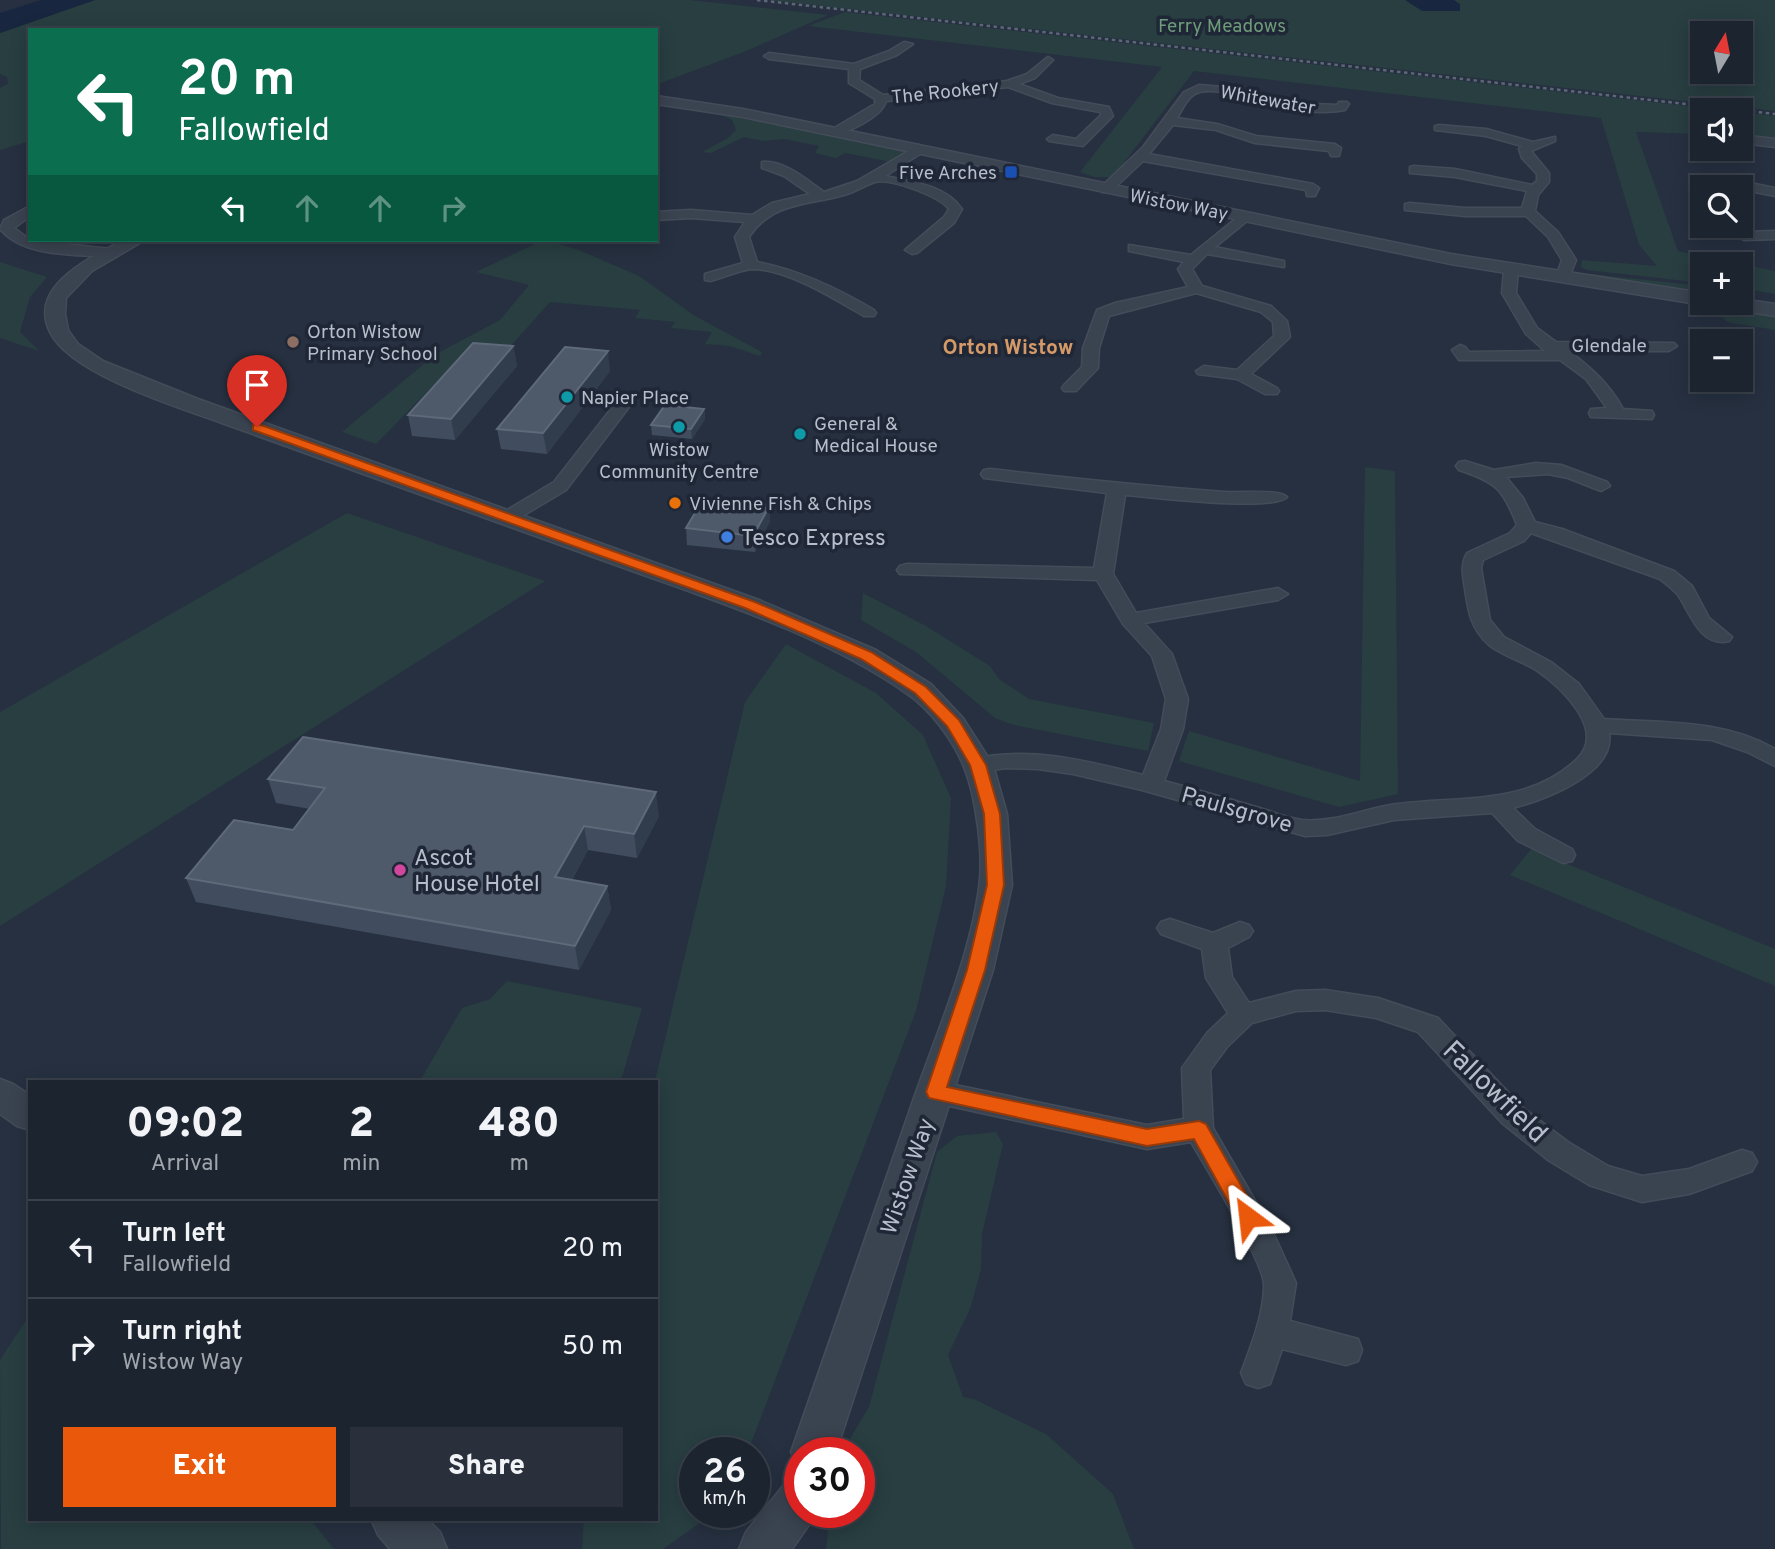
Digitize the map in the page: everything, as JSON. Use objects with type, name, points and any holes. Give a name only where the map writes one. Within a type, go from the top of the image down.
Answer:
[{"type":"street","name":"The Rookery","points":[[887,41],[921,45]]},
{"type":"street","name":"The Rookery","points":[[769,55],[855,67],[908,44]]},
{"type":"street","points":[[1028,58],[1063,62]]},
{"type":"street","name":"The Rookery","points":[[855,67],[853,81],[861,88],[881,97],[1009,84],[1031,76],[1048,60]]},
{"type":"street","name":"The Rookery","points":[[1009,84],[1056,101],[1105,109],[1107,116],[1079,143],[1053,139]]},
{"type":"street","name":"Whitewater","points":[[1106,189],[1125,175],[1170,121],[1190,92],[1203,88],[1283,105],[1316,109],[1344,107]]},
{"type":"street","name":"The Rookery","points":[[835,132],[870,113],[880,104],[881,97]]},
{"type":"street","name":"Wistow Way","points":[[658,100],[695,104],[1511,270],[1690,297]]},
{"type":"street","name":"Whitewater","points":[[1170,121],[1217,127],[1255,139],[1335,148]]},
{"type":"street","points":[[1446,127],[1512,138],[1532,145]]},
{"type":"street","points":[[1551,139],[1525,149],[1526,155],[1543,173],[1543,182],[1534,189],[1528,200],[1529,212],[1553,235],[1569,260],[1563,277]]},
{"type":"street","points":[[1753,140],[1775,143]]},
{"type":"street","points":[[658,216],[691,214],[751,219],[785,203],[852,188],[919,149]]},
{"type":"street","points":[[1141,156],[1195,163],[1244,176],[1313,188]]},
{"type":"street","points":[[765,165],[788,173],[820,195]]},
{"type":"street","points":[[1414,170],[1432,168],[1534,189]]},
{"type":"street","points":[[873,177],[939,194],[951,200],[956,209],[949,220],[912,250]]},
{"type":"street","points":[[1753,188],[1775,192]]},
{"type":"street","points":[[1410,207],[1426,212],[1529,212]]},
{"type":"street","points":[[28,211],[5,223],[12,237],[25,243],[110,253]]},
{"type":"street","points":[[1196,289],[1185,269],[1192,259],[1207,250],[1243,217]]},
{"type":"street","points":[[751,219],[742,237],[751,265]]},
{"type":"street","points":[[1753,236],[1775,235]]},
{"type":"street","name":"Wistow Way","points":[[132,242],[86,267],[57,297],[54,314],[58,330],[71,348],[96,365],[190,404],[750,605],[866,656],[921,690],[953,724],[978,765],[992,814],[996,885],[976,970],[819,1437]]},
{"type":"street","points":[[1135,248],[1192,259]]},
{"type":"street","points":[[1207,250],[1279,264]]},
{"type":"street","points":[[710,277],[751,265],[781,270],[869,313]]},
{"type":"street","name":"Glendale","points":[[1511,270],[1508,293],[1531,331],[1592,376],[1618,414]]},
{"type":"street","points":[[1070,388],[1090,368],[1091,348],[1102,313],[1120,306],[1196,289],[1266,309],[1280,321],[1282,337],[1241,375]]},
{"type":"street","points":[[1753,307],[1775,310]]},
{"type":"street","name":"Glendale","points":[[1460,350],[1464,357],[1555,351],[1673,351],[1656,331]]},
{"type":"street","points":[[1203,371],[1241,375],[1271,391]]},
{"type":"street","points":[[508,517],[560,486],[621,407]]},
{"type":"street","points":[[1597,413],[1646,415]]},
{"type":"street","points":[[1465,466],[1493,475],[1512,492],[1522,508],[1527,526]]},
{"type":"street","points":[[1493,475],[1539,467],[1574,471],[1601,486]]},
{"type":"street","points":[[990,474],[1021,468],[1117,489],[1252,505],[1278,497]]},
{"type":"street","points":[[1117,489],[1102,574],[1130,620],[1162,654],[1177,699],[1172,729],[1151,785]]},
{"type":"street","points":[[1527,526],[1675,570],[1701,621],[1722,637]]},
{"type":"street","points":[[1527,526],[1517,537],[1475,557],[1471,568],[1480,621],[1497,641],[1544,666],[1571,689],[1597,725],[1703,731],[1736,739],[1775,759]]},
{"type":"street","points":[[907,570],[956,565],[1102,574]]},
{"type":"street","points":[[1130,620],[1233,594],[1278,594]]},
{"type":"street","points":[[1680,622],[1701,621]]},
{"type":"street","name":"Paulsgrove","points":[[978,765],[997,760],[1033,761],[1151,785],[1304,828],[1349,823],[1367,816],[1398,812],[1497,805],[1572,776],[1588,761],[1599,742],[1597,725]]},
{"type":"street","points":[[1497,805],[1514,827],[1528,838],[1563,855]]},
{"type":"street","points":[[1170,928],[1214,943],[1240,931]]},
{"type":"street","points":[[1214,943],[1219,978],[1243,1015]]},
{"type":"street","name":"Fallowfield","points":[[1258,1373],[1272,1332],[1280,1283],[1260,1237],[1199,1129],[1196,1068],[1217,1040],[1243,1015],[1296,1001],[1325,1000],[1378,1008],[1428,1025],[1450,1045],[1512,1115],[1558,1151],[1599,1176],[1642,1189],[1689,1181],[1742,1162]]},
{"type":"street","points":[[936,1092],[1147,1138],[1199,1129]]},
{"type":"street","points":[[0,1094],[28,1114]]},
{"type":"street","points":[[1272,1332],[1346,1350]]},
{"type":"street","points":[[764,1549],[784,1521]]},
{"type":"street","points":[[792,1549],[795,1528]]},
{"type":"green space","points":[[95,0],[690,0],[828,15],[744,52],[658,84],[658,28],[28,28],[28,142],[0,150],[0,88],[8,84],[7,77],[0,74],[0,33]]},
{"type":"green space","name":"Ferry Meadows","points":[[768,0],[1775,0],[1775,111],[1753,109],[1753,98],[1690,98],[1690,102]]},
{"type":"green space","points":[[845,12],[1690,106],[1690,134],[1636,132],[1678,251],[1690,253],[1690,282],[1587,270],[1581,267],[1582,260],[1657,266],[1639,245],[1601,118],[1194,71],[1113,177],[1094,177],[1080,172],[1162,67],[808,26]]},
{"type":"green space","points":[[658,102],[680,104],[909,152],[891,162],[845,153],[836,158],[815,153],[819,146],[784,139],[763,141],[744,137],[711,153],[702,152],[728,138],[736,130],[732,120],[719,114],[658,105]]},
{"type":"green space","points":[[1753,113],[1775,116],[1775,141],[1753,138]]},
{"type":"green space","points":[[539,242],[550,242],[579,250],[639,276],[695,316],[762,352],[760,356],[730,346],[705,344],[712,332],[671,328],[675,322],[635,318],[640,310],[550,302],[500,358],[462,356],[376,444],[342,432],[436,354],[500,320],[529,285],[476,272]]},
{"type":"green space","points":[[0,262],[47,277],[30,297],[20,332],[39,351],[0,338]]},
{"type":"green space","points":[[1753,266],[1775,271],[1775,294],[1753,290]]},
{"type":"green space","points":[[1590,274],[1690,285],[1690,292]]},
{"type":"green space","points":[[1753,311],[1775,315],[1775,330],[1727,322],[1721,315],[1753,315]]},
{"type":"green space","points":[[1365,467],[1395,471],[1398,794],[1339,807],[1179,761],[1189,731],[1360,781]]},
{"type":"green space","points":[[347,513],[545,581],[0,926],[0,712]]},
{"type":"green space","points":[[863,593],[926,626],[990,666],[999,679],[1029,699],[1154,723],[1148,751],[1014,725],[995,718],[916,652],[861,620]]},
{"type":"green space","points":[[786,644],[876,693],[923,735],[951,798],[946,886],[916,1011],[753,1437],[679,1437],[679,1528],[693,1528],[663,1549],[582,1549],[584,1521],[658,1521],[658,1080],[655,1080],[745,702]]},
{"type":"green space","points":[[1531,849],[1775,949],[1775,986],[1510,875]]},
{"type":"green space","points":[[507,981],[642,1008],[621,1080],[421,1080],[462,1008],[490,999]]},
{"type":"green space","points":[[996,1132],[1003,1144],[982,1234],[981,1270],[970,1309],[948,1355],[963,1397],[974,1399],[1046,1434],[1113,1494],[1134,1549],[826,1549],[828,1528],[875,1528],[875,1437],[851,1437],[869,1407],[937,1152],[957,1136]]},
{"type":"green space","points":[[28,1317],[28,1521],[312,1521],[334,1549],[1,1549],[0,1360]]},
{"type":"water","points":[[41,0],[95,0],[0,33],[0,13]]},
{"type":"water","points":[[1405,0],[1454,0],[1460,4],[1460,11],[1422,11]]},
{"type":"building","points":[[473,343],[513,346],[451,419],[408,415]]},
{"type":"building","points":[[565,347],[608,351],[543,433],[497,429]]},
{"type":"building","points":[[665,405],[704,409],[691,429],[651,425]]},
{"type":"building","points":[[704,498],[770,505],[753,536],[686,528]]},
{"type":"building","name":"Ascot House Hotel","points":[[303,737],[656,792],[634,834],[584,826],[555,877],[607,886],[575,946],[186,878],[234,820],[293,830],[325,788],[268,779]]},
{"type":"railway","points":[[757,0],[1775,114]]},
{"type":"place","name":"Five Arches","points":[[1011,172]]},
{"type":"place","name":"Orton Wistow Primary School","points":[[293,342]]},
{"type":"place","name":"Napier Place","points":[[567,397]]},
{"type":"place","name":"Wistow Community Centre","points":[[679,427]]},
{"type":"place","name":"General & Medical House","points":[[800,434]]},
{"type":"place","name":"Vivienne Fish & Chips","points":[[675,503]]},
{"type":"place","name":"Tesco Express","points":[[727,537]]},
{"type":"place","name":"Ascot House Hotel","points":[[400,870]]},
{"type":"district","name":"Orton Wistow","points":[[1008,347]]},
{"type":"route","points":[[257,427],[750,605],[866,656],[921,690],[953,724],[978,765],[992,814],[996,885],[976,970],[936,1092],[1147,1138],[1199,1129],[1248,1217]]}]
